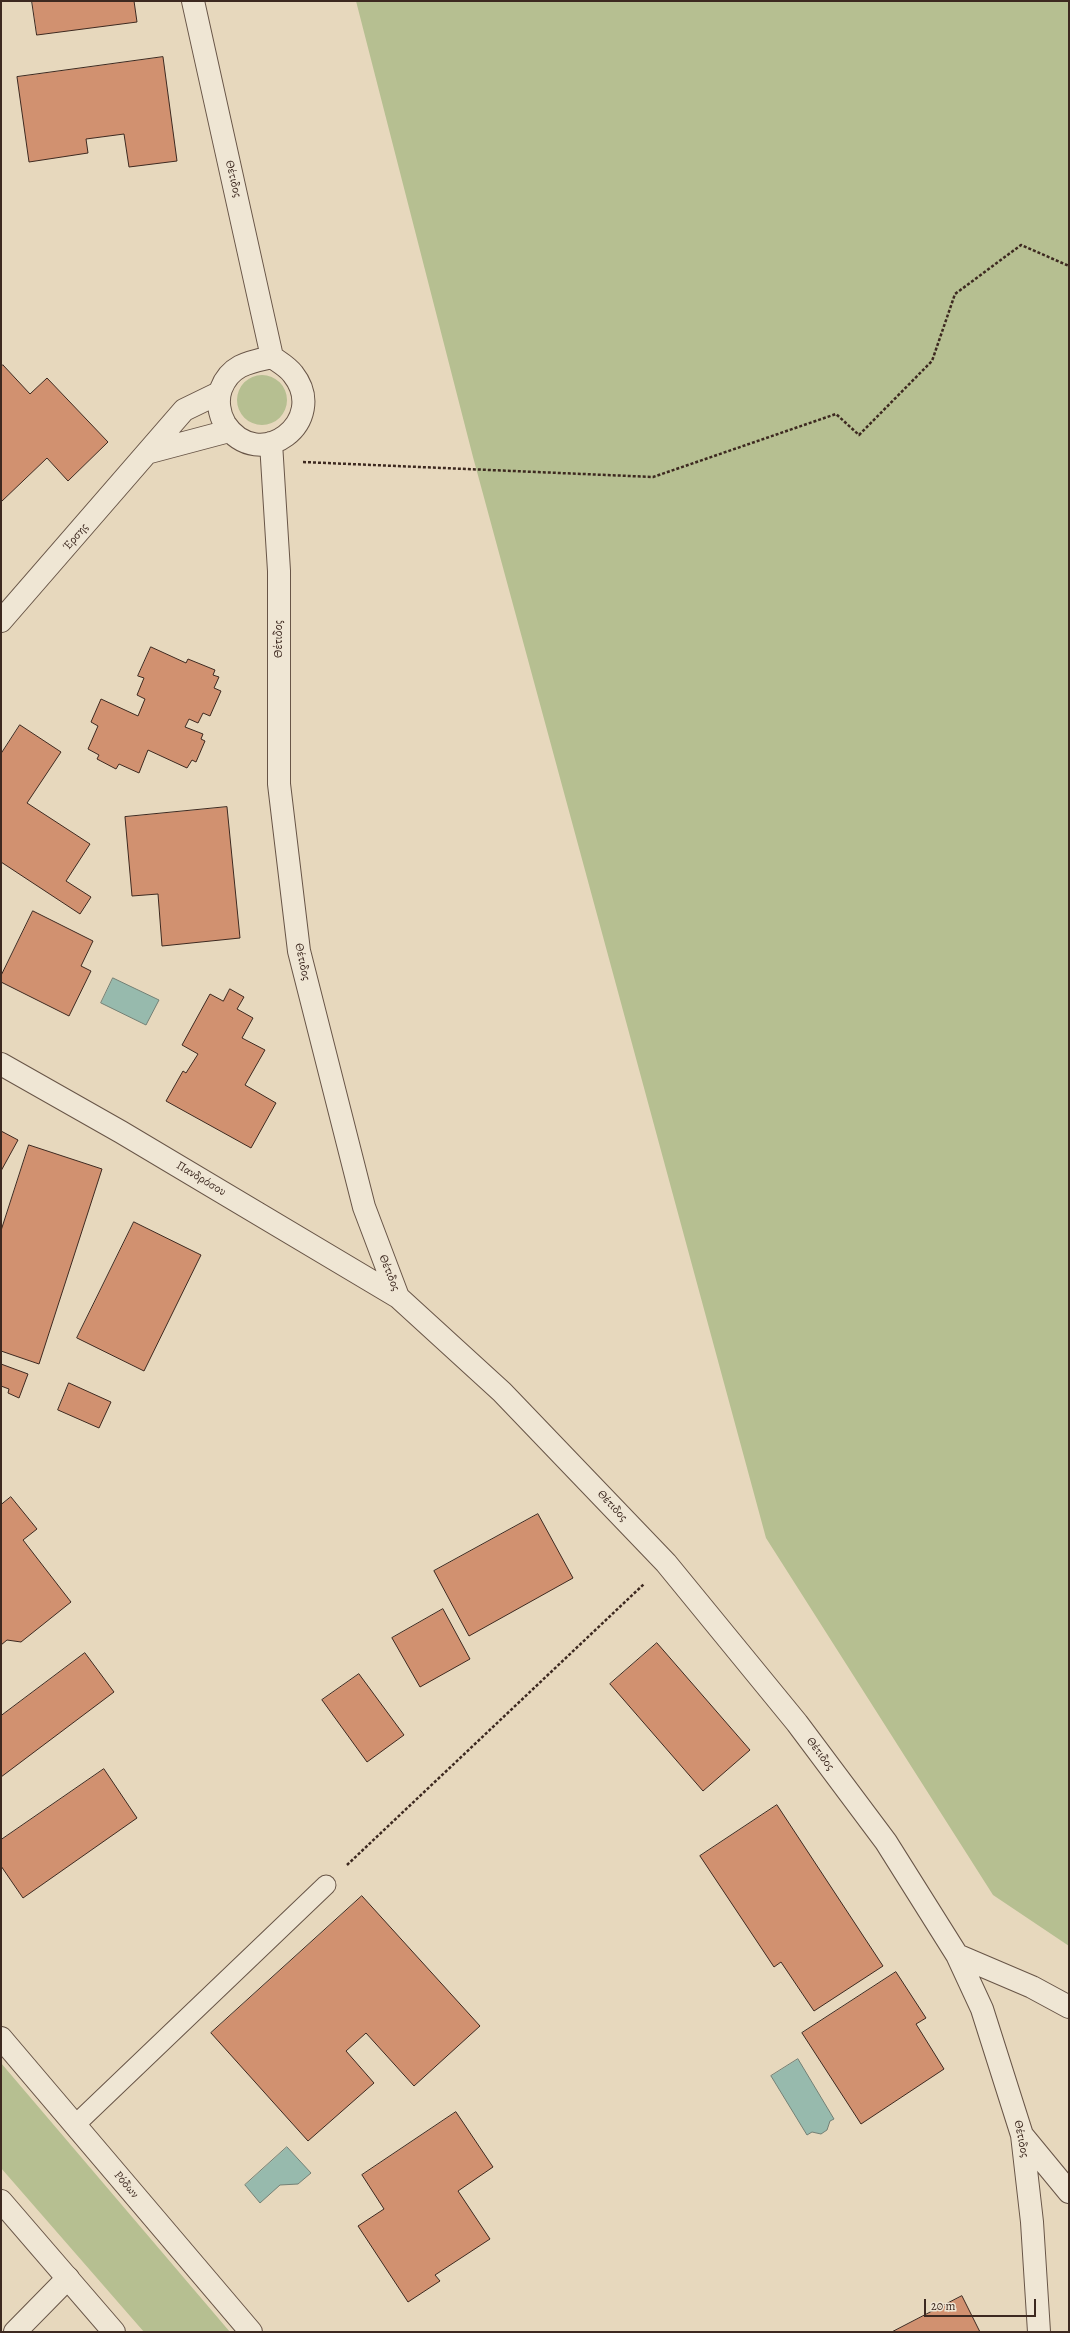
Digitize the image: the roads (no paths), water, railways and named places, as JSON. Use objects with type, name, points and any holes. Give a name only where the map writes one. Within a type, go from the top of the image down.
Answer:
[{"type":"street","name":"Θέτιδος","points":[[193,1],[272,357]]},
{"type":"street","points":[[272,357],[293,373],[300,385],[303,398],[303,411],[298,423],[290,434],[272,452],[240,439],[229,431],[222,420],[219,406],[219,393],[224,380],[232,370],[244,362],[272,357]]},
{"type":"street","name":"Έρσης","points":[[1,621],[150,452],[184,410],[219,393]]},
{"type":"street","points":[[150,452],[229,431]]},
{"type":"street","name":"Θέτιδος","points":[[272,452],[279,571],[279,784],[299,951],[364,1207],[398,1297],[502,1392],[666,1563],[797,1724],[886,1842],[957,1955],[982,2010],[1022,2135],[1032,2222],[1039,2332]]},
{"type":"street","name":"Πανδρόσου","points":[[1,1064],[121,1132],[398,1297]]},
{"type":"street","points":[[957,1955],[1032,1987],[1069,2007]]},
{"type":"street","name":"Ρόδων","points":[[1,2038],[251,2332]]},
{"type":"street","points":[[1022,2135],[1069,2192]]},
{"type":"street","points":[[1,2201],[114,2332]]},
{"type":"street","points":[[15,2332],[68,2278]]},
{"type":"lane","points":[[75,2125],[326,1885]]}]
